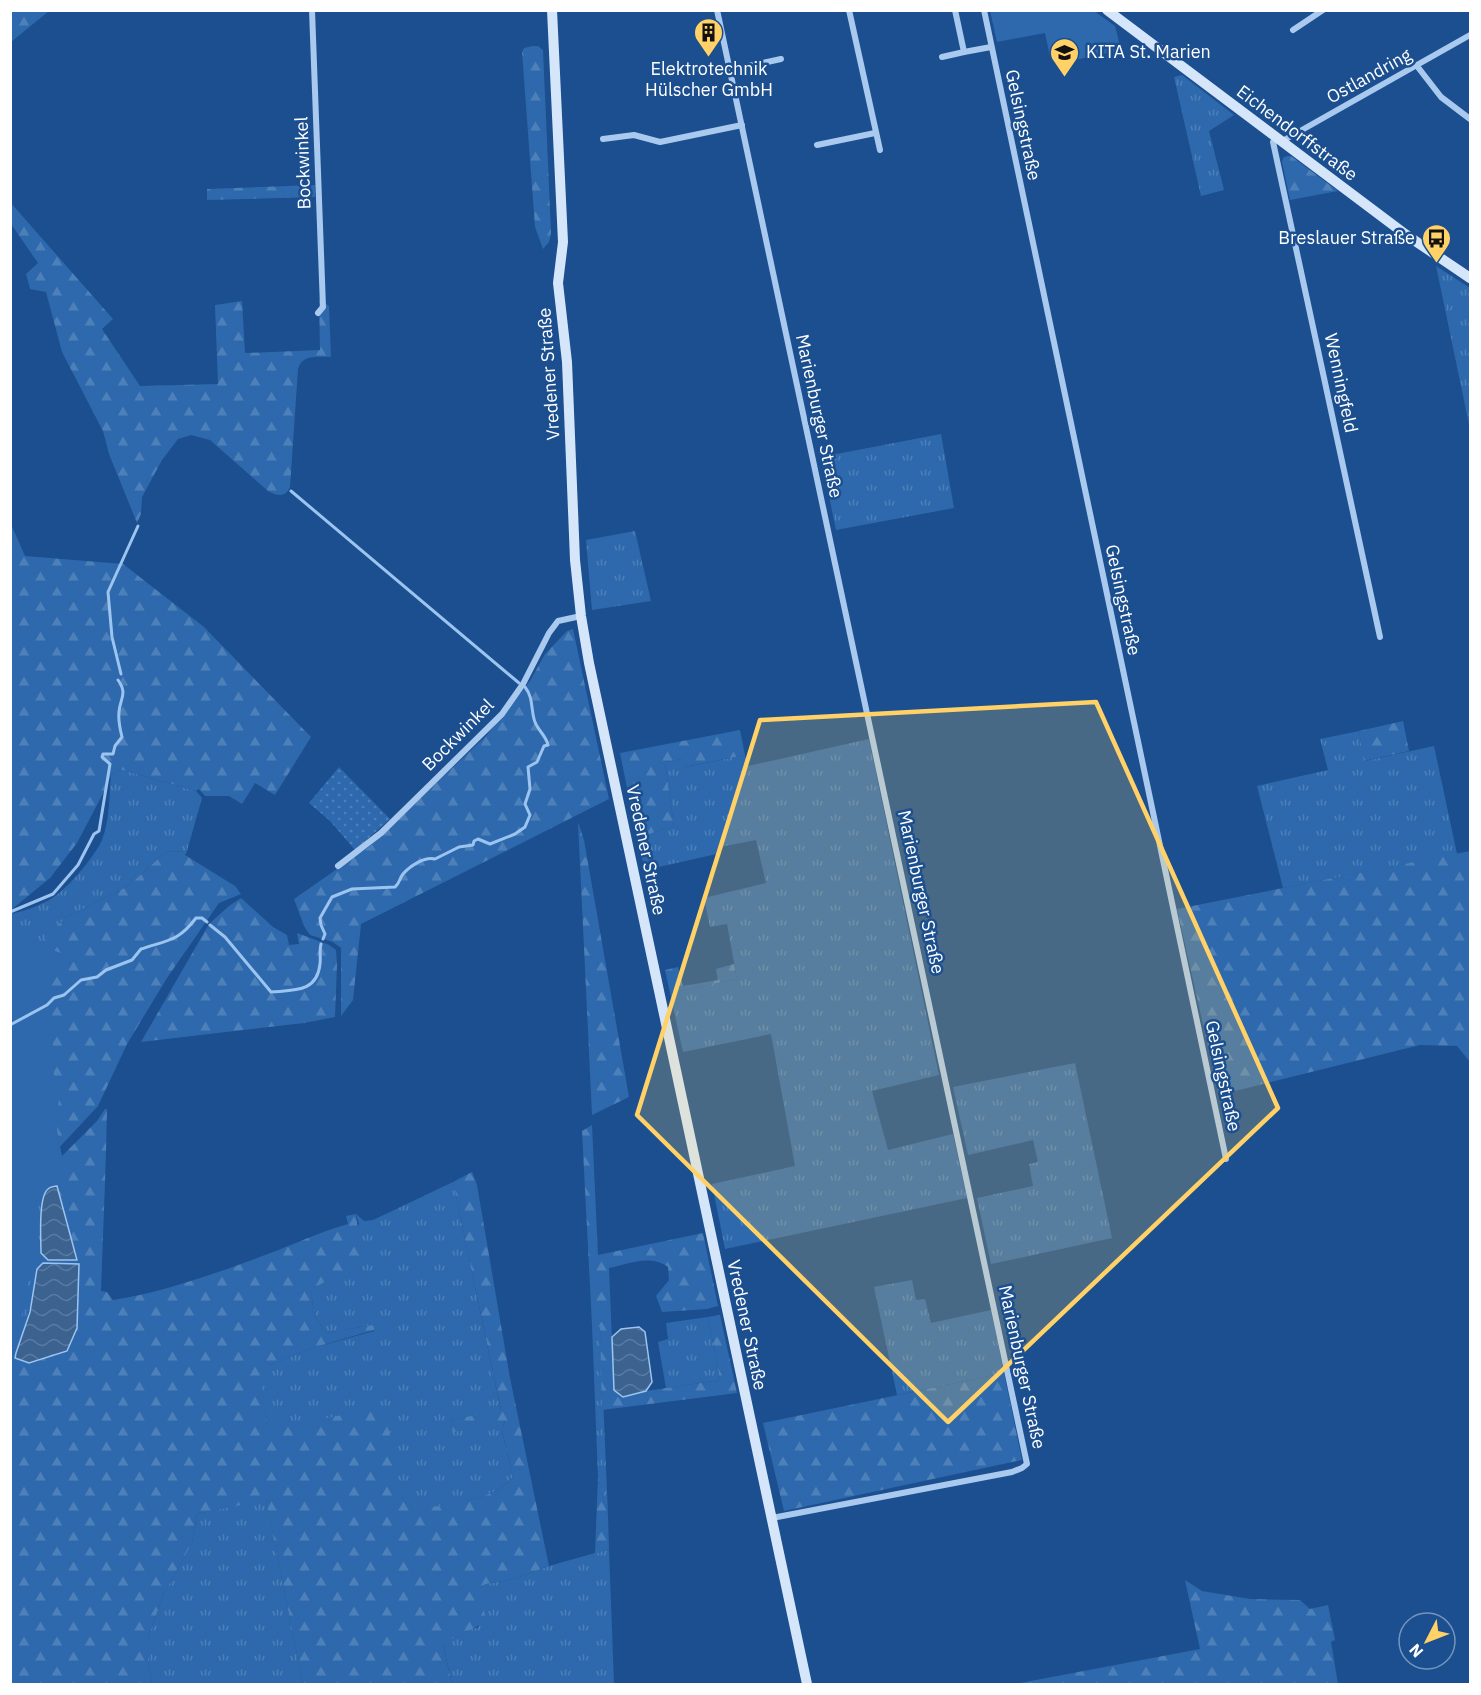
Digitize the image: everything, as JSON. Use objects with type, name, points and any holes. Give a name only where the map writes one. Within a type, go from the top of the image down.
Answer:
[{"type":"street","name":"Bockwinkel","points":[[312,10],[323,307],[318,313]]},
{"type":"street","name":"Vredener Straße","points":[[552,10],[562,242],[558,283],[567,362],[575,560],[581,616],[589,663],[807,1684]]},
{"type":"street","name":"Marienburger Straße","points":[[717,10],[1027,1464],[1012,1472],[772,1518]]},
{"type":"street","points":[[849,10],[880,150]]},
{"type":"street","points":[[955,10],[964,52]]},
{"type":"street","name":"Gelsingstraße","points":[[984,10],[1226,1159]]},
{"type":"street","name":"Eichendorffstraße","points":[[1107,10],[1405,234],[1470,278]]},
{"type":"street","points":[[1293,30],[1323,10]]},
{"type":"street","name":"Ostlandring","points":[[1280,140],[1286,139],[1470,35]]},
{"type":"street","name":"Gelsingstraße","points":[[942,57],[991,47]]},
{"type":"street","points":[[730,70],[781,59]]},
{"type":"street","points":[[1417,66],[1441,97],[1470,119]]},
{"type":"street","points":[[603,140],[634,135],[660,142],[742,125]]},
{"type":"street","points":[[817,145],[875,133]]},
{"type":"street","name":"Wenningfeld","points":[[1280,140],[1273,142],[1380,637]]},
{"type":"street","name":"Bockwinkel","points":[[338,866],[381,833],[502,714],[523,684],[549,633],[558,621],[581,616]]},
{"type":"highlighted area","points":[[1096,702],[1278,1108],[948,1422],[637,1115],[760,720]]},
{"type":"green space","points":[[11,10],[49,10],[49,11],[11,42]]},
{"type":"green space","points":[[990,11],[1094,11],[1115,26],[1121,50],[1070,61],[1068,54],[1050,57],[1045,33],[997,42]]},
{"type":"green space","points":[[538,46],[543,50],[551,233],[549,242],[543,249],[535,227],[522,52],[524,48]]},
{"type":"green space","points":[[1182,75],[1234,115],[1209,131],[1224,190],[1201,196],[1174,77]]},
{"type":"green space","points":[[1287,156],[1291,156],[1338,191],[1290,200],[1282,162]]},
{"type":"green space","points":[[315,185],[315,197],[207,200],[207,189]]},
{"type":"green space","points":[[10,202],[113,319],[102,329],[140,386],[218,384],[215,305],[242,301],[245,353],[320,350],[319,299],[329,306],[331,357],[307,359],[300,364],[298,369],[290,487],[286,493],[278,495],[268,491],[210,440],[191,435],[178,439],[162,460],[142,497],[141,514],[137,523],[109,454],[103,431],[62,352],[46,292],[30,289],[26,274],[38,263],[11,224]]},
{"type":"green space","points":[[1436,266],[1470,288],[1470,429]]},
{"type":"green space","points":[[941,434],[954,508],[836,530],[821,457]]},
{"type":"green space","points":[[10,522],[25,556],[123,564],[204,627],[311,737],[275,795],[255,783],[242,804],[229,796],[205,796],[199,789],[196,791],[119,769],[111,775],[77,843],[50,878],[11,910]]},
{"type":"green space","points":[[635,531],[651,601],[592,610],[586,540]]},
{"type":"green space","points":[[573,629],[609,799],[361,924],[353,1000],[341,1016],[341,948],[333,942],[310,935],[304,926],[294,899],[370,846],[486,736],[530,681],[545,654],[567,631]]},
{"type":"green space","points":[[1403,721],[1409,751],[1364,761],[1359,731]]},
{"type":"green space","points":[[740,730],[745,755],[684,767],[682,759],[665,762],[674,826],[637,838],[620,753]]},
{"type":"green space","points":[[1359,731],[1365,761],[1434,746],[1457,854],[1283,888],[1257,786],[1328,770],[1320,739]]},
{"type":"green space","points":[[869,739],[939,1075],[872,1091],[888,1150],[953,1134],[967,1198],[725,1249],[712,1184],[795,1166],[771,1034],[683,1052],[670,993],[737,979],[727,924],[710,927],[704,898],[766,883],[756,840],[720,847],[721,853],[645,870],[637,838],[674,826],[665,762],[682,759],[685,767],[745,755],[748,766]]},
{"type":"green space","points":[[339,767],[390,819],[355,850],[330,821],[309,803]]},
{"type":"green space","points":[[119,769],[196,791],[202,798],[187,851],[166,852],[128,886],[65,918],[11,1091],[10,914],[44,903],[54,897],[88,863],[105,832],[111,775]]},
{"type":"green space","points":[[578,822],[584,840],[629,1097],[592,1115]]},
{"type":"green space","points":[[187,851],[185,855],[235,886],[241,894],[219,903],[167,978],[127,1044],[98,1106],[41,1167],[10,1091],[33,960],[43,941],[65,918],[128,886],[166,852]]},
{"type":"green space","points":[[1470,851],[1470,1062],[1457,1046],[1420,1045],[1219,1095],[1177,909]]},
{"type":"green space","points":[[241,898],[273,927],[287,935],[289,945],[299,944],[297,933],[336,950],[335,1017],[304,1023],[141,1042],[209,924]]},
{"type":"green space","points":[[11,936],[64,954],[46,975],[52,1022],[54,1087],[59,1096],[57,1130],[63,1161],[57,1177],[39,1192],[35,1205],[34,1247],[11,1364]]},
{"type":"green space","points":[[734,964],[737,979],[670,993],[665,970],[678,967],[683,986],[718,980],[716,969]]},
{"type":"green space","points":[[1075,1063],[1112,1238],[991,1264],[977,1198],[1033,1186],[1029,1164],[1038,1162],[1033,1140],[968,1155],[953,1087]]},
{"type":"green space","points":[[107,1109],[107,1132],[101,1291],[107,1292],[113,1300],[170,1287],[229,1268],[348,1224],[346,1216],[356,1214],[362,1261],[312,1289],[312,1302],[316,1317],[326,1333],[372,1325],[374,1330],[309,1349],[270,1365],[264,1361],[259,1365],[268,1426],[276,1429],[384,1406],[401,1495],[407,1506],[419,1510],[479,1498],[500,1489],[513,1477],[502,1430],[505,1421],[453,1432],[451,1420],[501,1410],[453,1182],[472,1172],[477,1185],[510,1378],[549,1566],[514,1579],[486,1584],[479,1588],[486,1620],[443,1645],[452,1684],[303,1684],[266,1500],[197,1514],[192,1543],[164,1593],[148,1638],[148,1661],[152,1684],[11,1684],[10,1352],[19,1360],[38,1361],[47,1357],[77,1328],[79,1264],[53,1176],[55,1163],[97,1121]]},
{"type":"green space","points":[[592,1125],[598,1255],[703,1233],[718,1306],[707,1309],[662,1312],[656,1296],[669,1280],[668,1267],[654,1261],[647,1261],[609,1268],[614,1390],[623,1397],[646,1391],[720,1380],[708,1317],[720,1315],[737,1393],[602,1410],[600,1327],[592,1325],[582,1131]]},
{"type":"green space","points":[[53,1176],[57,1186],[51,1187],[48,1260],[77,1260],[79,1264],[37,1269],[33,1297],[15,1358],[10,1352],[10,1206]]},
{"type":"green space","points":[[453,1182],[501,1411],[451,1420],[454,1431],[505,1420],[502,1431],[513,1477],[500,1489],[479,1498],[419,1511],[407,1506],[401,1495],[268,1426],[258,1365],[264,1361],[270,1365],[309,1349],[374,1331],[372,1325],[326,1333],[314,1312],[312,1289],[317,1286],[359,1224],[356,1214],[364,1221],[373,1220]]},
{"type":"green space","points":[[912,1280],[916,1300],[925,1299],[931,1323],[991,1310],[1004,1373],[897,1395],[874,1287]]},
{"type":"green space","points":[[708,1317],[720,1380],[666,1388],[658,1342],[668,1339],[666,1323]]},
{"type":"green space","points":[[592,1325],[600,1326],[608,1515],[598,1477]]},
{"type":"green space","points":[[1004,1373],[1022,1460],[784,1511],[763,1423]]},
{"type":"green space","points":[[598,1477],[608,1515],[609,1549],[595,1554]]},
{"type":"green space","points":[[266,1499],[303,1684],[152,1684],[148,1661],[148,1638],[164,1593],[192,1543],[197,1514]]},
{"type":"green space","points":[[609,1549],[614,1684],[452,1684],[443,1644],[452,1636],[479,1627],[479,1588],[486,1584],[514,1579],[549,1566]]},
{"type":"green space","points":[[1185,1580],[1202,1591],[1250,1599],[1300,1600],[1310,1609],[1328,1605],[1335,1640],[1331,1642],[1338,1684],[1015,1684],[1200,1649]]},
{"type":"water","points":[[57,1186],[77,1260],[48,1260],[41,1253],[43,1201],[48,1189]]},
{"type":"water","points":[[43,1263],[79,1264],[77,1328],[67,1351],[29,1363],[15,1358],[30,1312],[37,1269]]},
{"type":"water","points":[[639,1327],[645,1332],[652,1382],[646,1391],[623,1397],[614,1390],[612,1337],[621,1329]]},
{"type":"waterway","points":[[291,491],[519,683]]},
{"type":"waterway","points":[[121,674],[112,637],[108,592],[138,526]]},
{"type":"waterway","points":[[10,912],[53,894],[78,865],[94,834],[99,831],[110,764],[102,757],[103,754],[113,754],[115,746],[122,737],[119,715],[123,689],[118,680]]},
{"type":"waterway","points":[[323,939],[325,934],[320,918],[332,897],[352,889],[395,887],[406,871],[422,860],[435,859],[459,847],[473,845],[478,839],[490,844],[515,834],[525,827],[530,815],[525,804],[530,789],[528,767],[537,762],[544,746],[548,745],[535,723],[531,699],[525,687]]},
{"type":"waterway","points":[[10,1025],[47,1005],[54,998],[64,995],[81,980],[97,977],[106,970],[132,960],[141,949],[178,936],[196,918],[202,918],[207,922]]},
{"type":"waterway","points":[[210,925],[225,937],[271,992],[295,990],[309,985],[318,973],[321,944]]},
{"type":"place","name":"Elektrotechnik Hülscher GmbH","points":[[709,58]]},
{"type":"place","name":"KITA St. Marien","points":[[1065,78]]},
{"type":"place","name":"Breslauer Straße","points":[[1436,264]]}]
